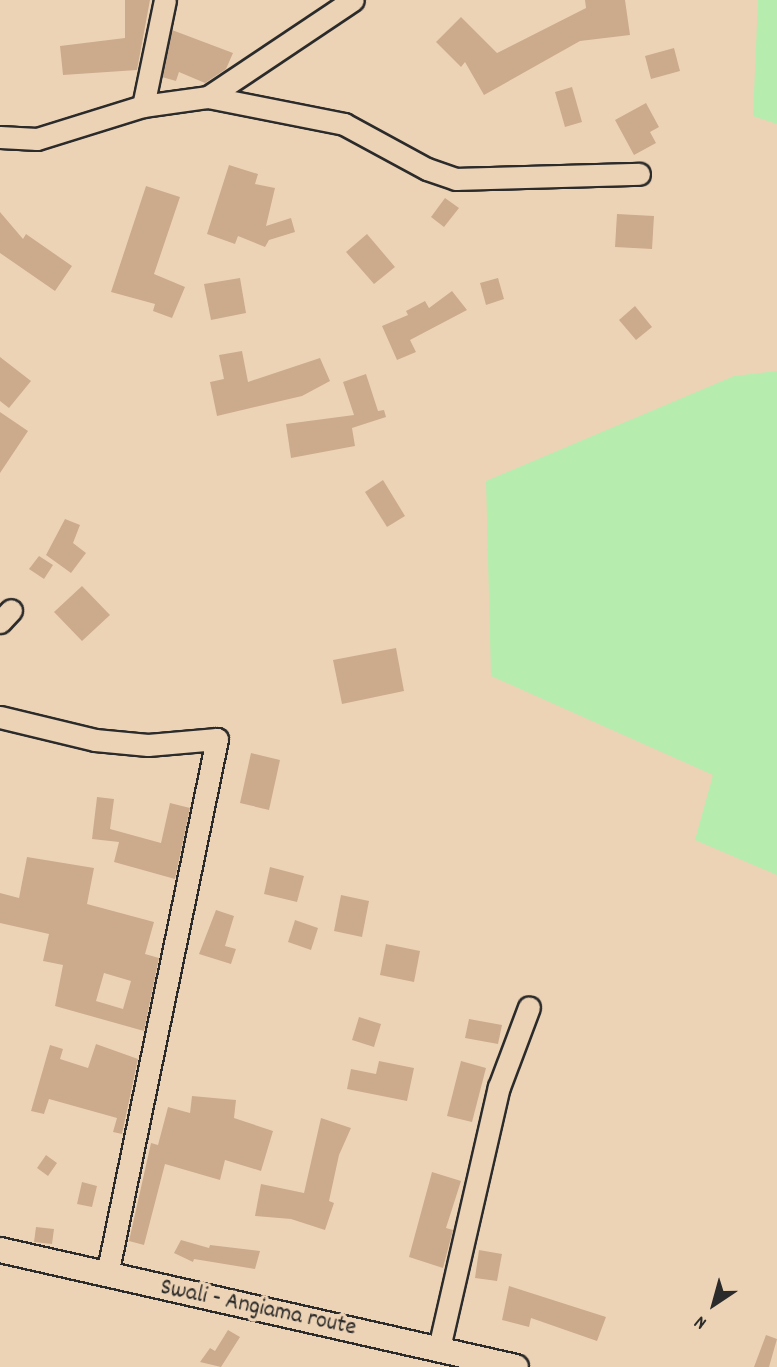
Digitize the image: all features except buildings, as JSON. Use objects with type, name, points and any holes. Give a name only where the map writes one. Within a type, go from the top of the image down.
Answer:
[{"type":"street","points":[[143,106],[165,0]]},
{"type":"street","points":[[208,97],[354,0]]},
{"type":"street","points":[[0,137],[37,139],[143,106],[208,97],[344,124],[427,169],[456,179],[639,174]]},
{"type":"street","points":[[0,717],[95,740],[148,745],[217,738],[107,1275]]},
{"type":"street","points":[[439,1348],[499,1087],[529,1007]]},
{"type":"street","name":"Swali - Angiama route","points":[[0,1250],[516,1367]]},
{"type":"green space","points":[[758,0],[777,0],[777,124],[753,116]]},
{"type":"green space","points":[[777,371],[777,875],[695,840],[713,775],[491,676],[486,481],[734,376]]}]
